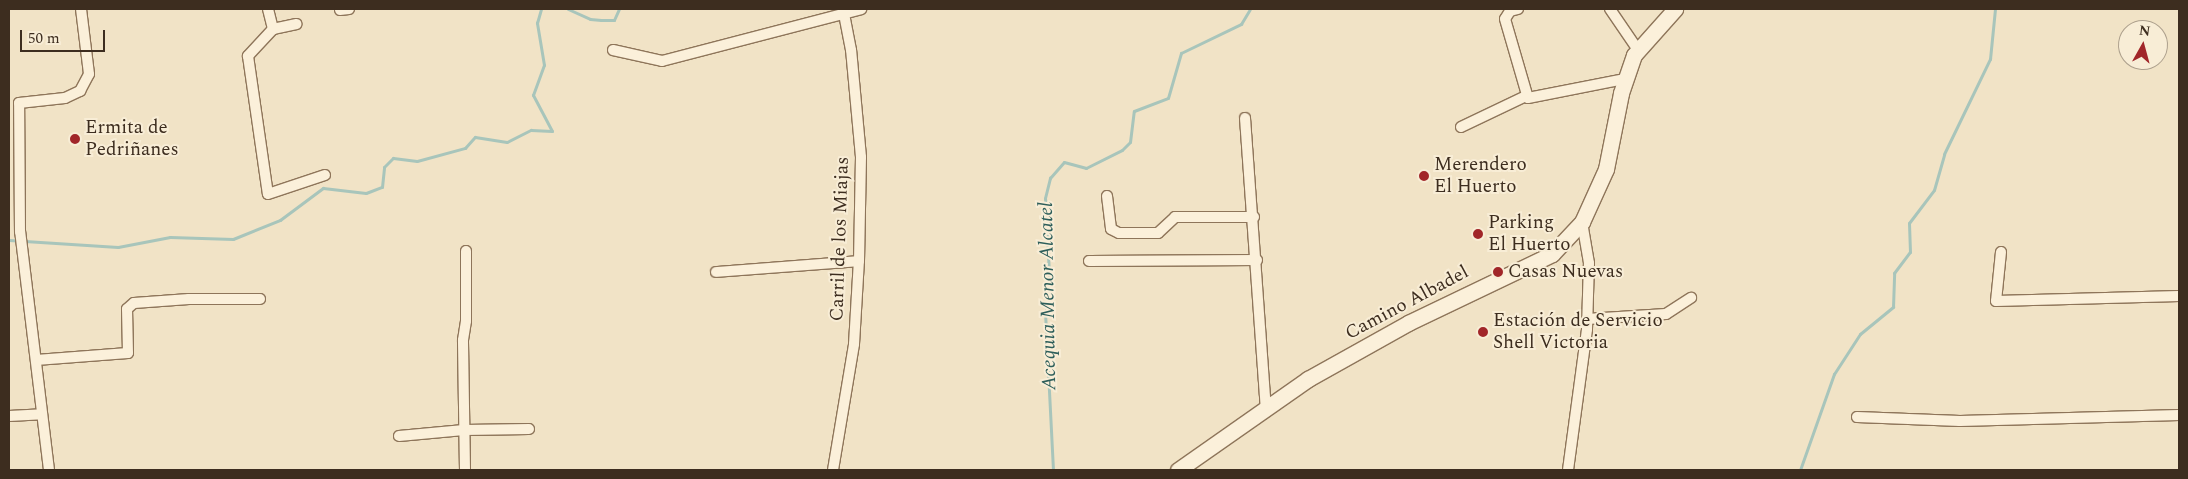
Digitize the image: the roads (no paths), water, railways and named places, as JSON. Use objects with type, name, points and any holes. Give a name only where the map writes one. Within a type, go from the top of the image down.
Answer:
[{"type":"main road","name":"Camino Albadel","points":[[1186,468],[1308,379],[1408,324],[1552,254],[1582,222],[1606,169],[1625,79],[1638,50],[1675,9]]},
{"type":"street","points":[[49,470],[20,232],[14,103],[66,98],[80,91],[89,74],[81,9]]},
{"type":"street","points":[[268,9],[273,29]]},
{"type":"street","points":[[613,50],[662,61],[797,27],[844,10],[861,9]]},
{"type":"street","points":[[1518,9],[1510,11],[1505,19],[1526,96]]},
{"type":"street","points":[[1610,9],[1638,50]]},
{"type":"street","name":"Carril de los Miajas","points":[[833,470],[854,344],[859,261],[861,157],[851,50],[844,10]]},
{"type":"street","points":[[296,24],[273,29],[248,56],[268,194],[325,174]]},
{"type":"street","points":[[1461,127],[1526,96],[1536,99],[1625,79]]},
{"type":"street","points":[[1245,118],[1254,217],[1266,408]]},
{"type":"street","points":[[1107,196],[1111,229],[1119,233],[1158,233],[1175,217],[1254,217]]},
{"type":"street","points":[[1568,470],[1587,319],[1589,263],[1582,222]]},
{"type":"street","points":[[465,470],[466,251]]},
{"type":"street","points":[[2001,252],[1996,301],[2179,296]]},
{"type":"street","points":[[1089,261],[1257,260]]},
{"type":"street","points":[[716,272],[859,261]]},
{"type":"street","points":[[36,360],[128,353],[127,310],[134,303],[188,298],[260,299]]},
{"type":"street","points":[[1587,319],[1666,314],[1691,298]]},
{"type":"street","points":[[9,416],[42,414]]},
{"type":"street","points":[[1856,417],[1960,421],[2179,416]]},
{"type":"street","points":[[399,436],[464,430],[530,429]]},
{"type":"waterway","points":[[9,240],[118,247],[170,237],[233,239],[280,220],[323,188],[366,193],[382,187],[384,167],[393,158],[417,161],[465,148],[475,137],[507,142],[531,130],[552,131],[533,95],[544,65],[537,23],[541,9]]},
{"type":"waterway","points":[[568,9],[590,19],[601,20],[614,20],[619,9]]},
{"type":"waterway","name":"Acequia Menor Alcatel","points":[[1053,470],[1045,313],[1050,293],[1045,198],[1050,178],[1064,162],[1086,168],[1122,150],[1130,142],[1134,111],[1168,98],[1181,53],[1241,24],[1250,9]]},
{"type":"waterway","points":[[1800,470],[1834,374],[1860,334],[1893,307],[1894,273],[1910,252],[1909,223],[1934,190],[1944,154],[1990,59],[1995,9]]},
{"type":"place","name":"Ermita de Pedriñanes","points":[[75,139]]},
{"type":"place","name":"Merendero El Huerto","points":[[1424,176]]},
{"type":"place","name":"Parking El Huerto","points":[[1478,234]]},
{"type":"place","name":"Casas Nuevas","points":[[1498,272]]},
{"type":"place","name":"Estación de Servicio Shell Victoria","points":[[1483,332]]}]
